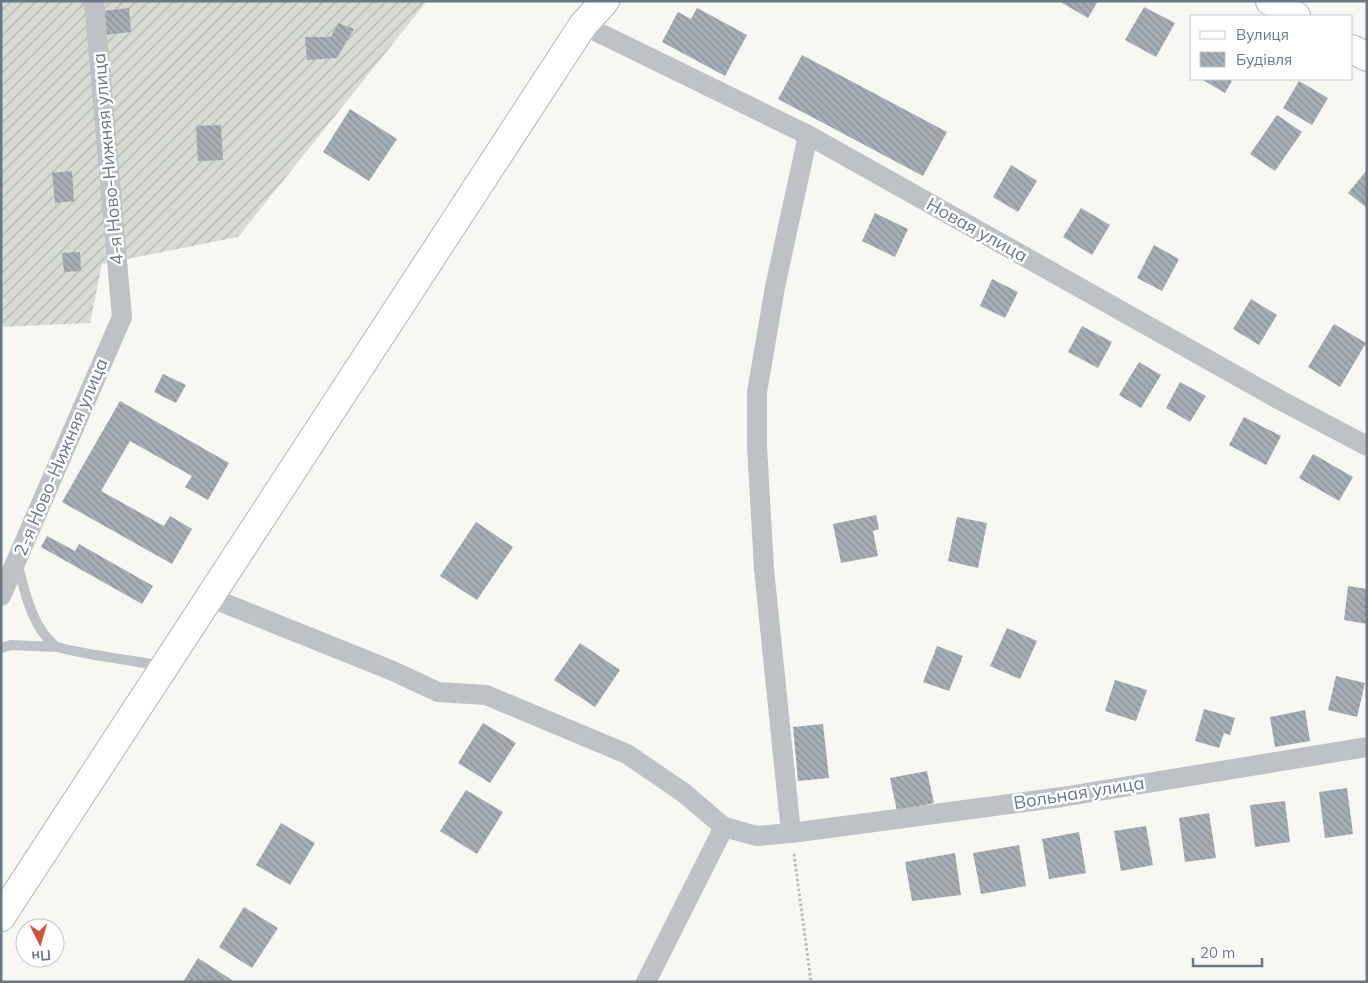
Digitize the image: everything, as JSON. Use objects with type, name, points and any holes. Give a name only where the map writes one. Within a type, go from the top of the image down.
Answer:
[{"type":"main road","points":[[1,917],[583,25],[605,1]]},
{"type":"main road","points":[[1270,1],[1294,15]]},
{"type":"main road","points":[[1353,49],[1367,57]]},
{"type":"street","name":"4-я Ново-Нижняя улица","points":[[94,1],[122,317]]},
{"type":"street","name":"Новая улица","points":[[583,25],[808,135],[1278,399],[1367,446]]},
{"type":"street","points":[[791,833],[764,570],[757,446],[757,392],[775,287],[808,135]]},
{"type":"street","name":"2-я Ново-Нижняя улица","points":[[1,596],[122,317]]},
{"type":"street","points":[[208,597],[393,671],[438,692],[486,696],[627,754],[684,793],[724,826],[646,982]]},
{"type":"street","name":"Вольная улица","points":[[724,826],[757,836],[791,833],[1062,796],[1367,747]]},
{"type":"lane","points":[[17,561],[27,600],[41,630],[56,647]]},
{"type":"lane","points":[[1,648],[12,645],[56,647],[164,666]]},
{"type":"path","points":[[791,833],[811,982]]},
{"type":"shaded area","points":[[1,1],[427,1],[238,237],[102,264],[90,323],[1,327]]},
{"type":"building","points":[[1063,1],[1098,1],[1088,18],[1062,3]]},
{"type":"building","points":[[1144,7],[1175,23],[1156,57],[1125,40]]},
{"type":"building","points":[[129,8],[131,32],[104,35],[102,11]]},
{"type":"building","points":[[697,8],[747,35],[725,76],[662,42],[678,12],[691,19]]},
{"type":"building","points":[[338,23],[354,29],[337,58],[307,60],[305,37],[331,37]]},
{"type":"building","points":[[802,55],[947,132],[923,176],[778,99]]},
{"type":"building","points":[[1203,80],[1232,80],[1225,93]]},
{"type":"building","points":[[1299,81],[1328,98],[1312,125],[1283,108]]},
{"type":"building","points":[[350,109],[397,139],[369,181],[323,152]]},
{"type":"building","points":[[1277,115],[1302,132],[1275,171],[1250,154]]},
{"type":"building","points":[[221,125],[223,160],[198,161],[196,126]]},
{"type":"building","points":[[1011,165],[1037,181],[1018,212],[993,197]]},
{"type":"building","points":[[1367,170],[1367,208],[1348,193]]},
{"type":"building","points":[[72,171],[74,201],[55,203],[52,173]]},
{"type":"building","points":[[1081,208],[1110,225],[1092,255],[1063,237]]},
{"type":"building","points":[[875,213],[908,229],[895,257],[862,241]]},
{"type":"building","points":[[1154,245],[1179,259],[1162,291],[1137,278]]},
{"type":"building","points":[[80,252],[81,271],[64,272],[62,253]]},
{"type":"building","points":[[992,279],[1018,292],[1005,318],[980,306]]},
{"type":"building","points":[[1251,299],[1277,315],[1259,345],[1233,329]]},
{"type":"building","points":[[1334,324],[1366,343],[1340,387],[1308,367]]},
{"type":"building","points":[[1082,326],[1112,342],[1098,368],[1068,352]]},
{"type":"building","points":[[1139,362],[1161,375],[1141,408],[1119,395]]},
{"type":"building","points":[[163,374],[186,385],[176,403],[154,392]]},
{"type":"building","points":[[1180,382],[1206,396],[1190,422],[1166,408]]},
{"type":"building","points":[[120,401],[229,463],[208,500],[185,487],[192,476],[130,441],[101,491],[164,526],[170,516],[192,529],[172,564],[62,502]]},
{"type":"building","points":[[1244,417],[1281,436],[1266,465],[1229,445]]},
{"type":"building","points":[[1313,454],[1353,477],[1339,501],[1299,478]]},
{"type":"building","points":[[876,515],[879,529],[873,531],[878,556],[841,563],[833,524]]},
{"type":"building","points":[[957,517],[987,523],[978,568],[948,561]]},
{"type":"building","points":[[476,522],[513,547],[477,600],[440,576]]},
{"type":"building","points":[[47,536],[75,551],[79,544],[153,586],[142,604],[41,547]]},
{"type":"building","points":[[1348,586],[1367,589],[1367,624],[1344,620]]},
{"type":"building","points":[[1007,628],[1037,641],[1020,679],[990,666]]},
{"type":"building","points":[[580,643],[620,670],[595,707],[554,680]]},
{"type":"building","points":[[937,646],[963,656],[949,691],[923,682]]},
{"type":"building","points":[[1336,676],[1365,683],[1357,717],[1328,710]]},
{"type":"building","points":[[1115,680],[1147,690],[1136,721],[1105,711]]},
{"type":"building","points":[[1204,709],[1235,718],[1230,735],[1224,733],[1219,748],[1195,741]]},
{"type":"building","points":[[1305,710],[1310,741],[1275,747],[1270,717]]},
{"type":"building","points":[[483,723],[516,743],[490,783],[458,763]]},
{"type":"building","points":[[823,724],[829,778],[798,781],[793,727]]},
{"type":"building","points":[[927,771],[934,803],[897,811],[890,778]]},
{"type":"building","points":[[1347,788],[1353,834],[1325,838],[1319,792]]},
{"type":"building","points":[[466,790],[503,812],[477,854],[440,831]]},
{"type":"building","points":[[1285,801],[1290,842],[1255,847],[1250,805]]},
{"type":"building","points":[[1209,813],[1216,858],[1185,862],[1179,818]]},
{"type":"building","points":[[281,823],[315,843],[290,885],[256,865]]},
{"type":"building","points":[[1146,826],[1153,865],[1121,871],[1114,831]]},
{"type":"building","points":[[1079,832],[1086,873],[1049,879],[1042,839]]},
{"type":"building","points":[[1019,845],[1026,886],[981,894],[973,853]]},
{"type":"building","points":[[955,853],[961,895],[912,901],[905,862]]},
{"type":"building","points":[[244,907],[278,928],[252,968],[219,947]]},
{"type":"building","points":[[198,958],[235,982],[183,982]]}]
